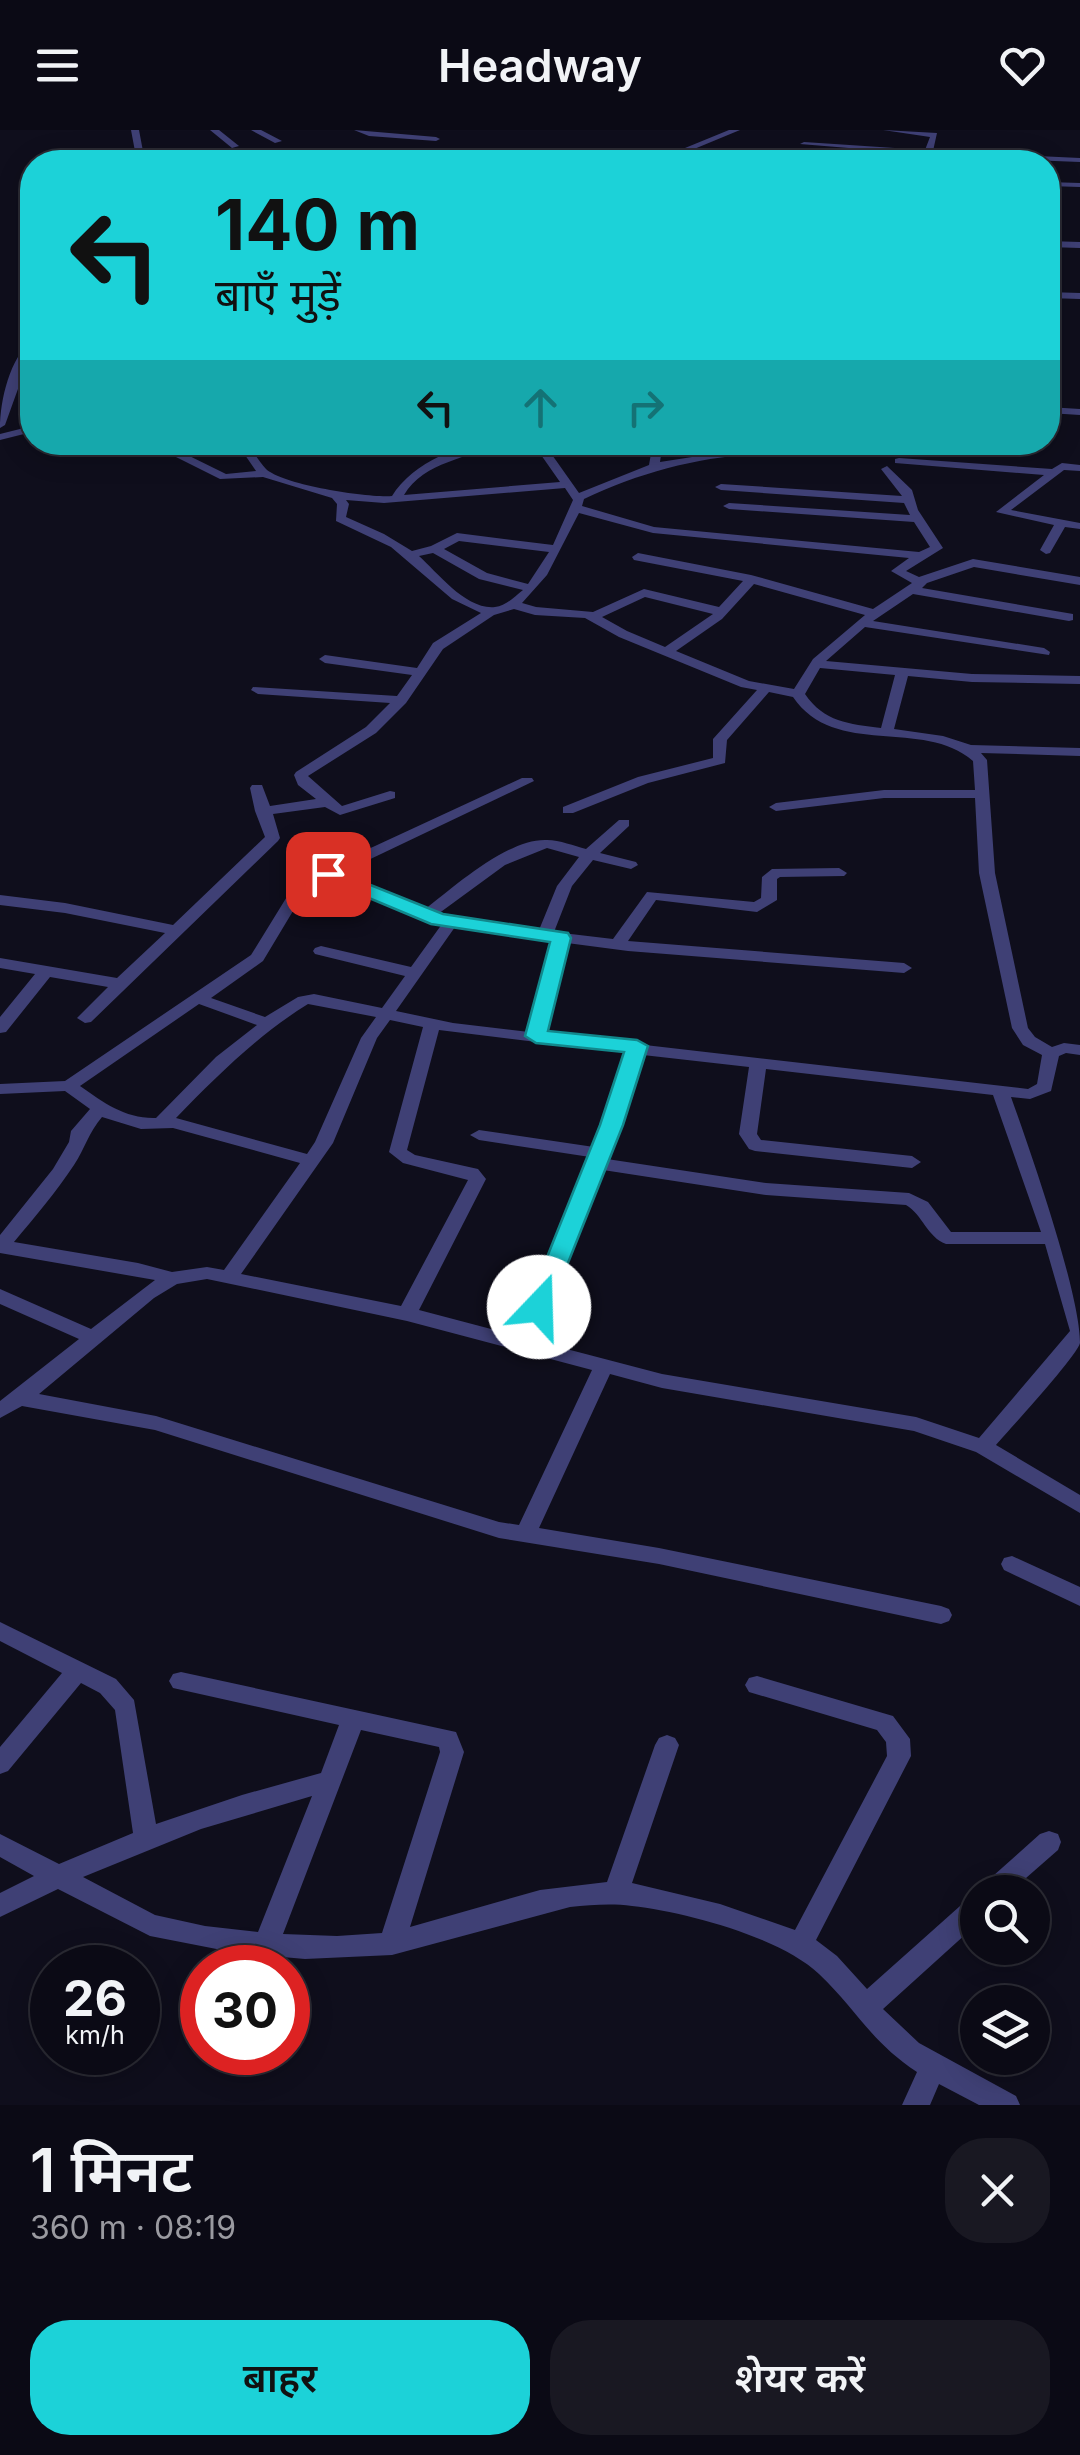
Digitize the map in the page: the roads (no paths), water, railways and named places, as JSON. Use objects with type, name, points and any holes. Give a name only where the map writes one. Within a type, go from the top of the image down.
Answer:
[{"type":"street","points":[[214,130],[235,146]]},
{"type":"street","points":[[255,130],[278,141]]},
{"type":"street","points":[[358,130],[436,139]]},
{"type":"street","points":[[686,150],[732,130]]},
{"type":"street","points":[[887,130],[936,133]]},
{"type":"street","points":[[952,130],[978,130]]},
{"type":"street","points":[[1027,130],[1080,132]]},
{"type":"street","points":[[858,148],[862,138]]},
{"type":"street","points":[[804,144],[875,150]]},
{"type":"street","points":[[0,426],[20,365]]},
{"type":"street","points":[[177,455],[224,477],[264,474],[336,496],[384,500],[570,484]]},
{"type":"street","points":[[250,455],[264,474]]},
{"type":"street","points":[[398,496],[403,486],[426,470],[463,455]]},
{"type":"street","points":[[547,455],[570,484],[577,502],[653,530],[922,556]]},
{"type":"street","points":[[654,465],[656,455]]},
{"type":"street","points":[[390,795],[342,811],[303,782],[302,773],[358,740],[401,700],[438,646],[531,588],[547,572],[577,502],[616,478],[704,455]]},
{"type":"street","points":[[899,461],[1054,472]]},
{"type":"street","points":[[1080,468],[1065,466],[1054,472],[1002,512],[1080,526]]},
{"type":"street","points":[[887,470],[911,500],[917,519],[936,546],[897,571],[917,585],[1069,617]]},
{"type":"street","points":[[721,487],[911,500]]},
{"type":"street","points":[[336,496],[343,504],[340,519],[379,534],[469,604],[490,612]]},
{"type":"street","points":[[729,506],[917,519]]},
{"type":"street","points":[[1046,550],[1060,523]]},
{"type":"street","points":[[410,555],[435,549],[456,536],[556,549]]},
{"type":"street","points":[[435,549],[483,576],[531,588]]},
{"type":"street","points":[[638,557],[751,579],[870,619],[1044,652]]},
{"type":"street","points":[[798,694],[818,664],[917,585],[973,564],[1080,581]]},
{"type":"street","points":[[667,650],[722,612],[751,579]]},
{"type":"street","points":[[593,616],[644,593],[722,612]]},
{"type":"street","points":[[511,604],[535,611],[593,616],[623,634],[764,690],[798,694]]},
{"type":"street","points":[[325,659],[418,672]]},
{"type":"street","points":[[818,664],[990,679],[1080,680]]},
{"type":"street","points":[[887,732],[902,672]]},
{"type":"street","points":[[258,690],[401,700]]},
{"type":"street","points":[[568,810],[643,780],[720,760],[720,739],[764,690]]},
{"type":"street","points":[[798,694],[808,710],[827,722],[970,749],[1080,752]]},
{"type":"street","points":[[970,749],[980,760],[987,873],[1020,1028],[1029,1041],[1051,1053],[1080,1050]]},
{"type":"street","points":[[0,1089],[69,1086],[255,961],[293,898],[326,874],[526,782]]},
{"type":"street","points":[[85,1018],[273,838],[257,788]]},
{"type":"street","points":[[776,807],[884,794],[982,794]]},
{"type":"street","points":[[262,811],[328,802]]},
{"type":"street","points":[[536,1036],[556,896],[587,854],[624,823]]},
{"type":"street","points":[[426,916],[481,875],[536,845],[546,844],[631,865]]},
{"type":"street","points":[[617,944],[652,895],[756,907],[768,900],[770,877],[777,872],[839,872]]},
{"type":"street","points":[[326,874],[426,916],[451,922],[617,944],[904,968]]},
{"type":"street","points":[[0,900],[65,908],[174,930]]},
{"type":"street","points":[[230,1276],[312,1161],[336,1120],[360,1055],[451,922]]},
{"type":"street","points":[[321,951],[414,973]]},
{"type":"street","points":[[0,963],[121,984]]},
{"type":"street","points":[[0,1028],[46,970]]},
{"type":"street","points":[[200,998],[270,1023]]},
{"type":"street","points":[[161,1123],[222,1061],[308,999],[432,1025],[637,1046],[1001,1092],[1030,1094],[1045,1087],[1051,1053]]},
{"type":"street","points":[[407,1314],[477,1179],[472,1172],[409,1159],[398,1152],[432,1025]]},
{"type":"street","points":[[525,1343],[637,1046]]},
{"type":"street","points":[[758,1062],[748,1134],[755,1145],[912,1162]]},
{"type":"street","points":[[69,1086],[100,1108],[141,1124],[161,1123],[312,1161]]},
{"type":"street","points":[[0,1105],[20,1089]]},
{"type":"street","points":[[983,1447],[1080,1332],[1072,1273],[1052,1238],[1001,1092]]},
{"type":"street","points":[[100,1108],[80,1131],[80,1140],[60,1170],[0,1247],[138,1268],[172,1278]]},
{"type":"street","points":[[480,1135],[766,1189],[909,1199],[921,1204],[937,1231],[946,1238],[1052,1238]]},
{"type":"street","points":[[0,1411],[172,1278],[189,1273],[230,1276],[407,1314],[693,1387],[916,1424],[983,1447],[1080,1504]]},
{"type":"street","points":[[0,1296],[94,1338]]},
{"type":"street","points":[[525,1535],[604,1366]]},
{"type":"street","points":[[19,1398],[156,1423],[452,1517],[525,1535],[697,1563],[941,1615]]},
{"type":"street","points":[[1012,1564],[1080,1597]]},
{"type":"street","points":[[0,1632],[108,1686],[126,1707],[146,1836]]},
{"type":"street","points":[[0,1764],[78,1670]]},
{"type":"street","points":[[181,1680],[437,1734],[452,1746],[392,1943]]},
{"type":"street","points":[[758,1686],[885,1722],[898,1739],[898,1756],[801,1944]]},
{"type":"street","points":[[268,1943],[354,1718]]},
{"type":"street","points":[[616,1893],[666,1745]]},
{"type":"street","points":[[0,1906],[59,1874],[146,1836],[220,1810],[327,1782]]},
{"type":"street","points":[[1012,1875],[1049,1842]]},
{"type":"street","points":[[0,1844],[150,1925],[173,1932],[268,1943],[355,1947],[392,1943],[562,1898],[616,1893],[662,1900],[801,1944],[836,1970],[884,2030],[934,2065],[1006,2105]]},
{"type":"street","points":[[867,2006],[960,1922]]},
{"type":"street","points":[[916,2105],[934,2065]]}]
